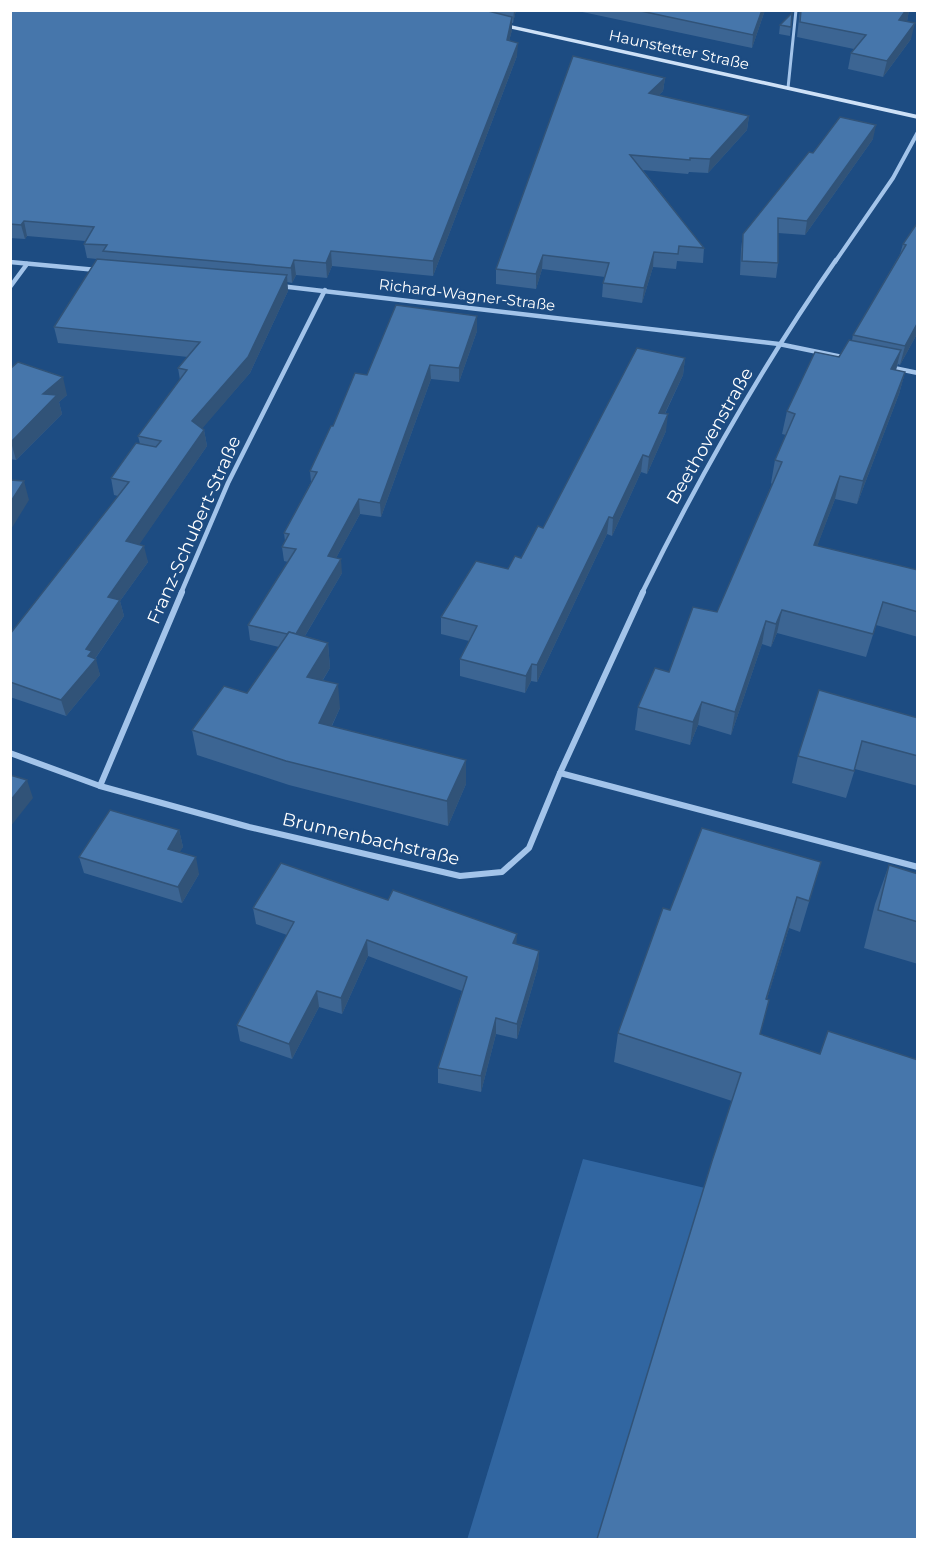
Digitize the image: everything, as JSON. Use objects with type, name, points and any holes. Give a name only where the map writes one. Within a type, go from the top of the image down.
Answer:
[{"type":"main road","name":"Haunstetter Straße","points":[[492,23],[918,117]]},
{"type":"street","name":"Beethovenstraße","points":[[560,773],[629,616],[683,510],[779,344],[881,196],[912,146],[918,132]]},
{"type":"street","points":[[10,262],[104,271]]},
{"type":"street","points":[[10,287],[27,264]]},
{"type":"street","name":"Richard-Wagner-Straße","points":[[278,286],[779,344],[857,361]]},
{"type":"street","name":"Franz-Schubert-Straße","points":[[100,786],[223,493],[325,290]]},
{"type":"street","points":[[879,365],[918,373]]},
{"type":"street","name":"Brunnenbachstraße","points":[[10,753],[100,786],[249,827],[460,876],[502,872],[530,848],[560,773]]},
{"type":"street","points":[[560,773],[918,867]]},
{"type":"lane","points":[[788,88],[796,10]]},
{"type":"shaded area","points":[[583,1159],[705,1188],[598,1539],[467,1540]]},
{"type":"building","points":[[10,10],[484,10],[512,17],[507,40],[518,43],[433,261],[331,251],[326,263],[294,260],[291,268],[103,251],[107,245],[84,244],[94,227],[24,221],[21,225],[10,224]]},
{"type":"building","points":[[636,10],[762,10],[753,35]]},
{"type":"building","points":[[801,10],[906,10],[899,20],[915,23],[887,61],[851,53],[866,35],[800,22]]},
{"type":"building","points":[[792,13],[791,27],[780,25]]},
{"type":"building","points":[[573,56],[665,78],[649,93],[749,116],[710,159],[690,158],[690,160],[630,155],[704,248],[679,246],[678,254],[654,252],[644,288],[603,283],[609,263],[543,255],[536,274],[496,269]]},
{"type":"building","points":[[840,117],[876,125],[807,221],[778,218],[778,263],[742,261],[743,234],[809,152],[813,153]]},
{"type":"building","points":[[918,222],[918,322],[905,346],[853,335],[906,245],[903,244]]},
{"type":"building","points":[[97,259],[287,275],[248,357],[192,421],[204,430],[126,541],[144,546],[108,597],[120,600],[86,649],[92,651],[88,656],[96,659],[61,700],[10,682],[10,634],[129,482],[111,478],[136,443],[156,447],[161,441],[138,436],[187,370],[178,368],[200,342],[54,327]]},
{"type":"building","points":[[396,305],[477,316],[459,368],[430,365],[380,503],[359,499],[328,556],[341,559],[296,634],[248,625],[296,549],[282,547],[289,534],[284,533],[317,472],[310,471],[333,426],[355,373],[367,375]]},
{"type":"building","points":[[849,340],[901,350],[891,369],[905,372],[863,481],[840,476],[814,545],[918,570],[918,612],[883,602],[873,634],[782,610],[776,624],[766,621],[735,712],[702,702],[693,722],[638,707],[655,668],[669,672],[693,607],[717,612],[782,462],[775,460],[795,414],[787,411],[815,352],[839,357]]},
{"type":"building","points":[[637,348],[685,358],[659,413],[668,414],[649,457],[643,455],[613,518],[609,517],[537,665],[532,664],[526,676],[460,659],[477,626],[441,617],[476,561],[508,569],[515,556],[521,558],[538,526],[543,528]]},
{"type":"building","points":[[18,362],[63,377],[43,394],[57,395],[10,442],[10,369]]},
{"type":"building","points":[[10,480],[24,481],[10,503]]},
{"type":"building","points":[[289,632],[328,643],[307,677],[338,684],[319,723],[466,760],[447,801],[286,761],[192,730],[224,686],[247,693]]},
{"type":"building","points":[[819,690],[918,718],[918,756],[862,741],[854,771],[798,756]]},
{"type":"building","points":[[10,775],[27,780],[10,801]]},
{"type":"building","points":[[110,810],[179,830],[168,849],[196,857],[178,887],[79,857]]},
{"type":"building","points":[[702,828],[821,862],[809,901],[797,897],[766,999],[769,1000],[760,1034],[820,1054],[828,1031],[918,1060],[918,1539],[597,1539],[741,1073],[618,1033],[663,908],[670,910]]},
{"type":"building","points":[[281,863],[388,900],[393,890],[517,934],[513,943],[539,951],[517,1024],[496,1018],[481,1076],[438,1068],[467,977],[367,940],[341,998],[317,991],[289,1044],[237,1025],[294,922],[253,908]]},
{"type":"building","points":[[889,865],[918,874],[918,922],[878,910]]}]
